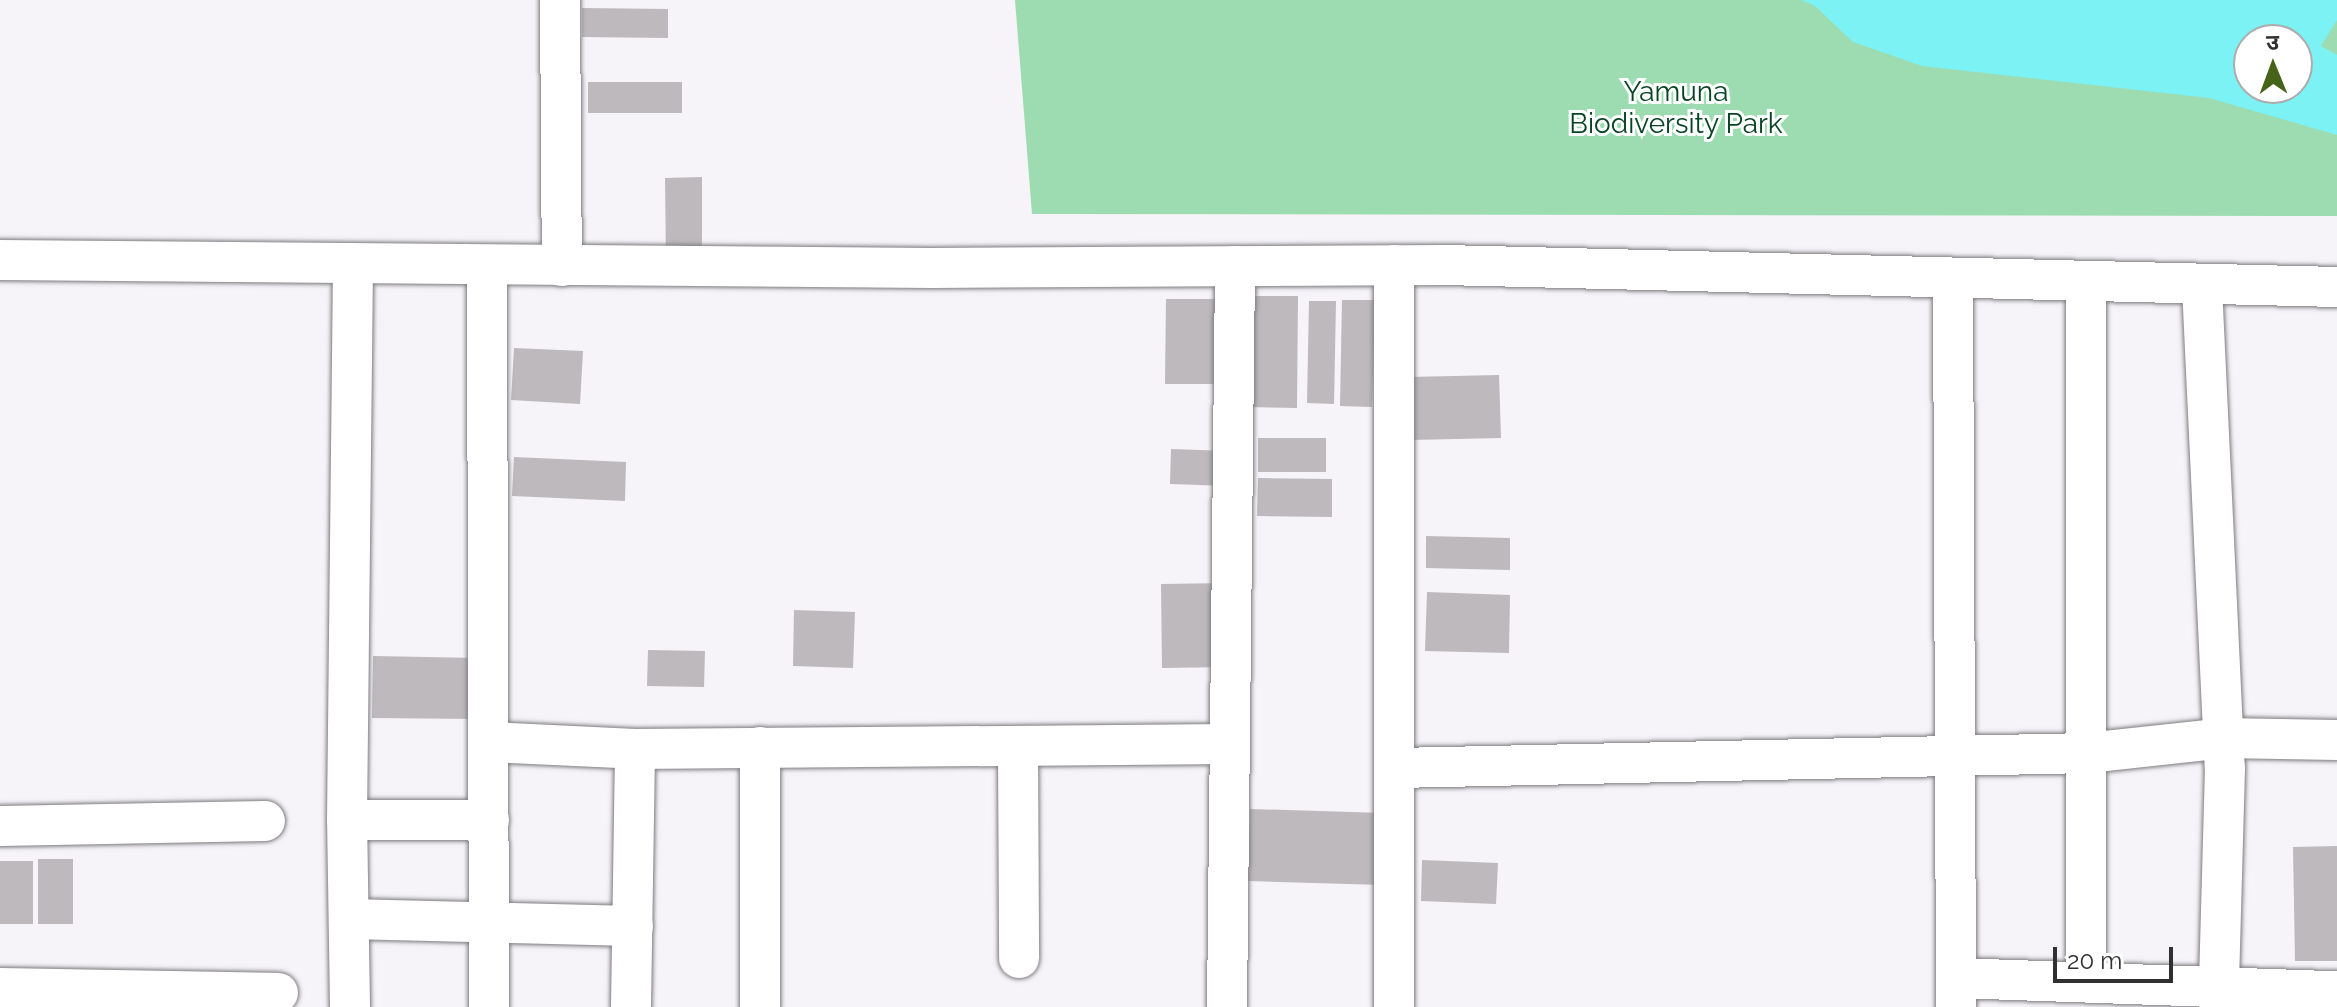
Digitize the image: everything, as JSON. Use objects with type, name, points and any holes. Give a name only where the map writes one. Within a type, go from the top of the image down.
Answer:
[{"type":"street","points":[[560,0],[562,266]]},
{"type":"street","points":[[0,260],[487,266],[1394,265],[2337,287]]},
{"type":"street","points":[[350,1007],[347,820],[353,265]]},
{"type":"street","points":[[1394,265],[1394,1007]]},
{"type":"street","points":[[487,266],[489,1007]]},
{"type":"street","points":[[1227,1007],[1235,266]]},
{"type":"street","points":[[1953,279],[1956,992],[2086,981],[2337,991]]},
{"type":"street","points":[[2086,283],[2086,981]]},
{"type":"street","points":[[2202,286],[2224,738],[2219,985]]},
{"type":"street","points":[[1396,768],[2087,753],[2224,738],[2337,740]]},
{"type":"street","points":[[489,742],[635,749],[1230,744]]},
{"type":"street","points":[[1018,746],[1019,958]]},
{"type":"street","points":[[760,747],[760,1007]]},
{"type":"street","points":[[631,1007],[635,749]]},
{"type":"street","points":[[347,820],[489,820]]},
{"type":"street","points":[[0,826],[265,821]]},
{"type":"street","points":[[349,919],[633,926]]},
{"type":"street","points":[[0,988],[278,993]]},
{"type":"green space","name":"Yamuna Biodiversity Park","points":[[1015,0],[2337,0],[2337,216],[1032,214]]},
{"type":"water","points":[[1802,0],[2337,0],[2337,20],[2321,46],[2337,55],[2337,135],[2209,98],[1922,66],[1853,42],[1815,6]]},
{"type":"building","points":[[582,8],[668,9],[668,38],[582,37]]},
{"type":"building","points":[[588,82],[682,82],[682,113],[588,113]]},
{"type":"building","points":[[702,177],[702,262],[666,262],[665,178]]},
{"type":"building","points":[[1245,296],[1298,296],[1297,408],[1244,407]]},
{"type":"building","points":[[1166,299],[1223,299],[1223,384],[1165,384]]},
{"type":"building","points":[[1342,300],[1375,300],[1372,407],[1340,406]]},
{"type":"building","points":[[1309,301],[1336,301],[1334,404],[1307,403]]},
{"type":"building","points":[[514,348],[583,351],[580,404],[511,400]]},
{"type":"building","points":[[1499,375],[1501,438],[1410,440],[1408,377]]},
{"type":"building","points":[[1258,438],[1326,438],[1326,472],[1258,472]]},
{"type":"building","points":[[1171,449],[1229,451],[1228,486],[1170,484]]},
{"type":"building","points":[[514,457],[626,462],[625,501],[512,496]]},
{"type":"building","points":[[1258,478],[1332,479],[1332,517],[1257,516]]},
{"type":"building","points":[[1426,536],[1510,538],[1510,570],[1426,568]]},
{"type":"building","points":[[1228,583],[1229,667],[1162,668],[1161,584]]},
{"type":"building","points":[[1427,592],[1510,595],[1509,653],[1425,651]]},
{"type":"building","points":[[794,610],[855,612],[853,668],[793,666]]},
{"type":"building","points":[[648,650],[705,651],[704,687],[647,686]]},
{"type":"building","points":[[373,656],[478,658],[477,719],[372,718]]},
{"type":"building","points":[[1250,809],[1384,813],[1382,885],[1248,881]]},
{"type":"building","points":[[2337,846],[2337,961],[2295,961],[2293,847]]},
{"type":"building","points":[[38,859],[73,859],[73,924],[38,924]]},
{"type":"building","points":[[1422,860],[1498,863],[1496,904],[1421,901]]},
{"type":"building","points":[[0,861],[33,861],[33,924],[0,924]]}]
